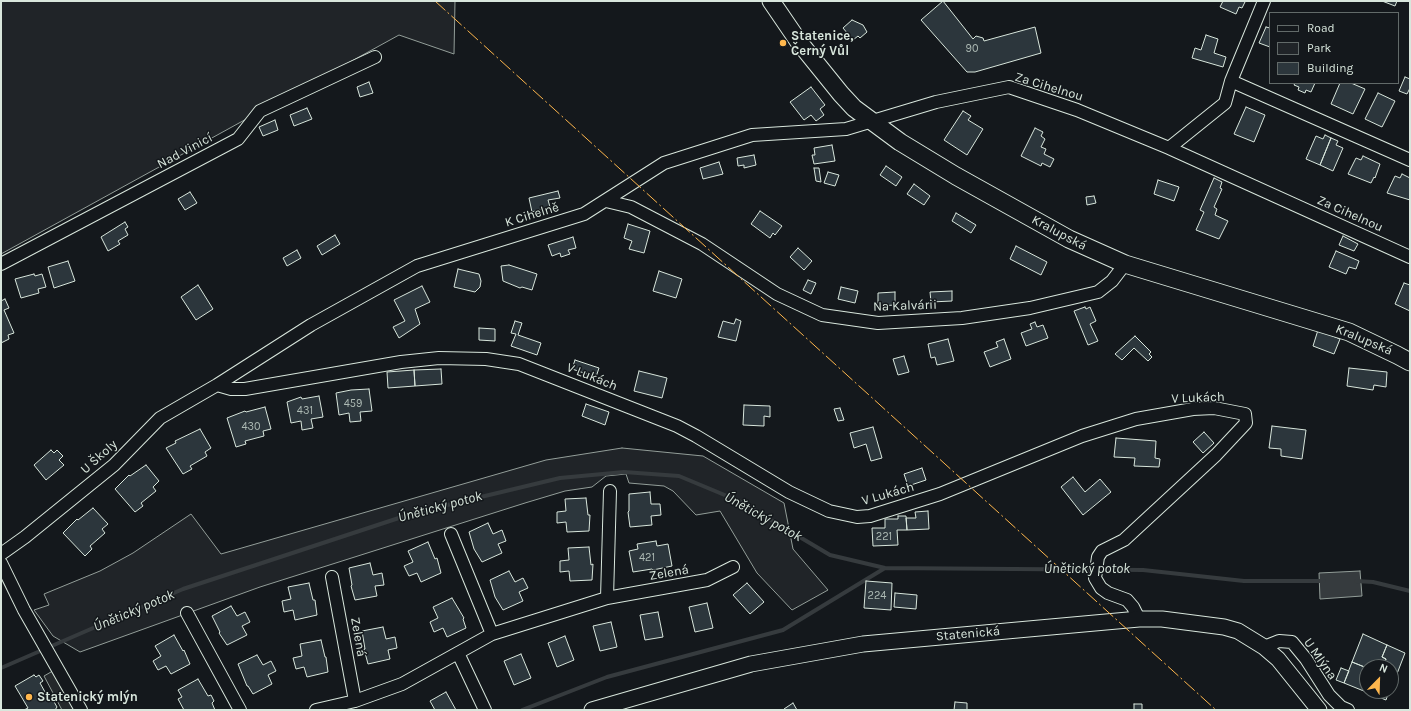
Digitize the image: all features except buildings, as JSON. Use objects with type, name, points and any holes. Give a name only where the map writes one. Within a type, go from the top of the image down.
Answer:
[{"type":"main road","name":"Kralupská","points":[[772,1],[799,42],[841,94],[870,122],[906,146],[1049,228],[1098,253],[1125,264],[1350,332],[1397,354],[1410,362]]},
{"type":"street","points":[[1169,148],[1225,102],[1231,81],[1264,1]]},
{"type":"street","name":"Nad Vinicí","points":[[1,264],[238,138],[260,110],[375,56]]},
{"type":"street","points":[[1231,81],[1410,160]]},
{"type":"street","name":"Za Cihelnou","points":[[870,122],[936,102],[1009,87],[1077,110],[1169,148],[1410,257]]},
{"type":"street","name":"K Cihelně","points":[[217,385],[311,325],[416,266],[584,214],[664,163],[752,135],[846,129],[870,122]]},
{"type":"street","name":"Na Kalvárii","points":[[606,201],[631,207],[702,244],[777,294],[822,315],[878,323],[962,318],[1030,308],[1098,292],[1112,281],[1125,264]]},
{"type":"street","name":"V Lukách","points":[[217,385],[231,389],[245,389],[402,362],[439,358],[486,359],[519,364],[677,426],[789,492],[829,511],[857,517],[870,516],[940,494],[1082,436],[1136,419],[1193,409],[1214,408],[1245,414],[1246,423],[1216,455],[1124,540],[1102,551],[1098,557],[1095,578],[1101,588],[1108,593],[1127,600],[1133,606],[1139,619]]},
{"type":"street","name":"U Školy","points":[[1,554],[25,538],[114,465],[160,418],[217,385]]},
{"type":"street","points":[[607,598],[610,491]]},
{"type":"street","points":[[451,534],[492,634]]},
{"type":"street","points":[[1,563],[24,610],[81,710]]},
{"type":"street","name":"Zelená","points":[[316,710],[355,701],[402,684],[492,634],[607,598],[707,580],[733,567]]},
{"type":"street","name":"Zelená","points":[[332,577],[355,701]]},
{"type":"street","points":[[187,613],[240,710]]},
{"type":"street","name":"Statenická","points":[[592,710],[750,664],[863,644],[1139,619],[1190,621],[1224,626],[1238,631],[1264,647],[1278,660],[1319,710]]},
{"type":"street","name":"U Mlýna","points":[[1264,647],[1279,640],[1292,642],[1306,659],[1329,695],[1342,707],[1348,710]]},
{"type":"street","points":[[458,654],[485,710]]},
{"type":"green space","points":[[1,1],[455,1],[454,54],[399,35],[1,254]]},
{"type":"green space","points":[[622,448],[703,456],[784,503],[793,549],[828,590],[792,610],[757,573],[720,511],[696,515],[673,491],[664,486],[629,483],[626,474],[606,476],[592,487],[565,491],[525,503],[260,587],[80,652],[53,636],[34,610],[49,605],[44,594],[100,571],[133,553],[191,514],[221,554],[546,460]]},
{"type":"shaded area","points":[[1360,571],[1362,596],[1320,599],[1319,573]]},
{"type":"shaded area","points":[[58,668],[81,710],[62,710],[44,676]]},
{"type":"waterway","name":"Únětický potok","points":[[1,668],[183,589],[414,513],[560,478],[624,472],[679,476],[739,501],[830,555],[885,568],[1143,570],[1244,581],[1324,581]]},
{"type":"waterway","points":[[522,710],[607,677],[783,630],[885,568]]},
{"type":"waterway","name":"Únětický potok","points":[[1356,581],[1373,582],[1410,591]]},
{"type":"power","points":[[435,1],[1216,710]]},
{"type":"place","name":"Statenice, Černý Vůl","points":[[783,43]]},
{"type":"place","name":"Statenický mlýn","points":[[29,697]]}]
